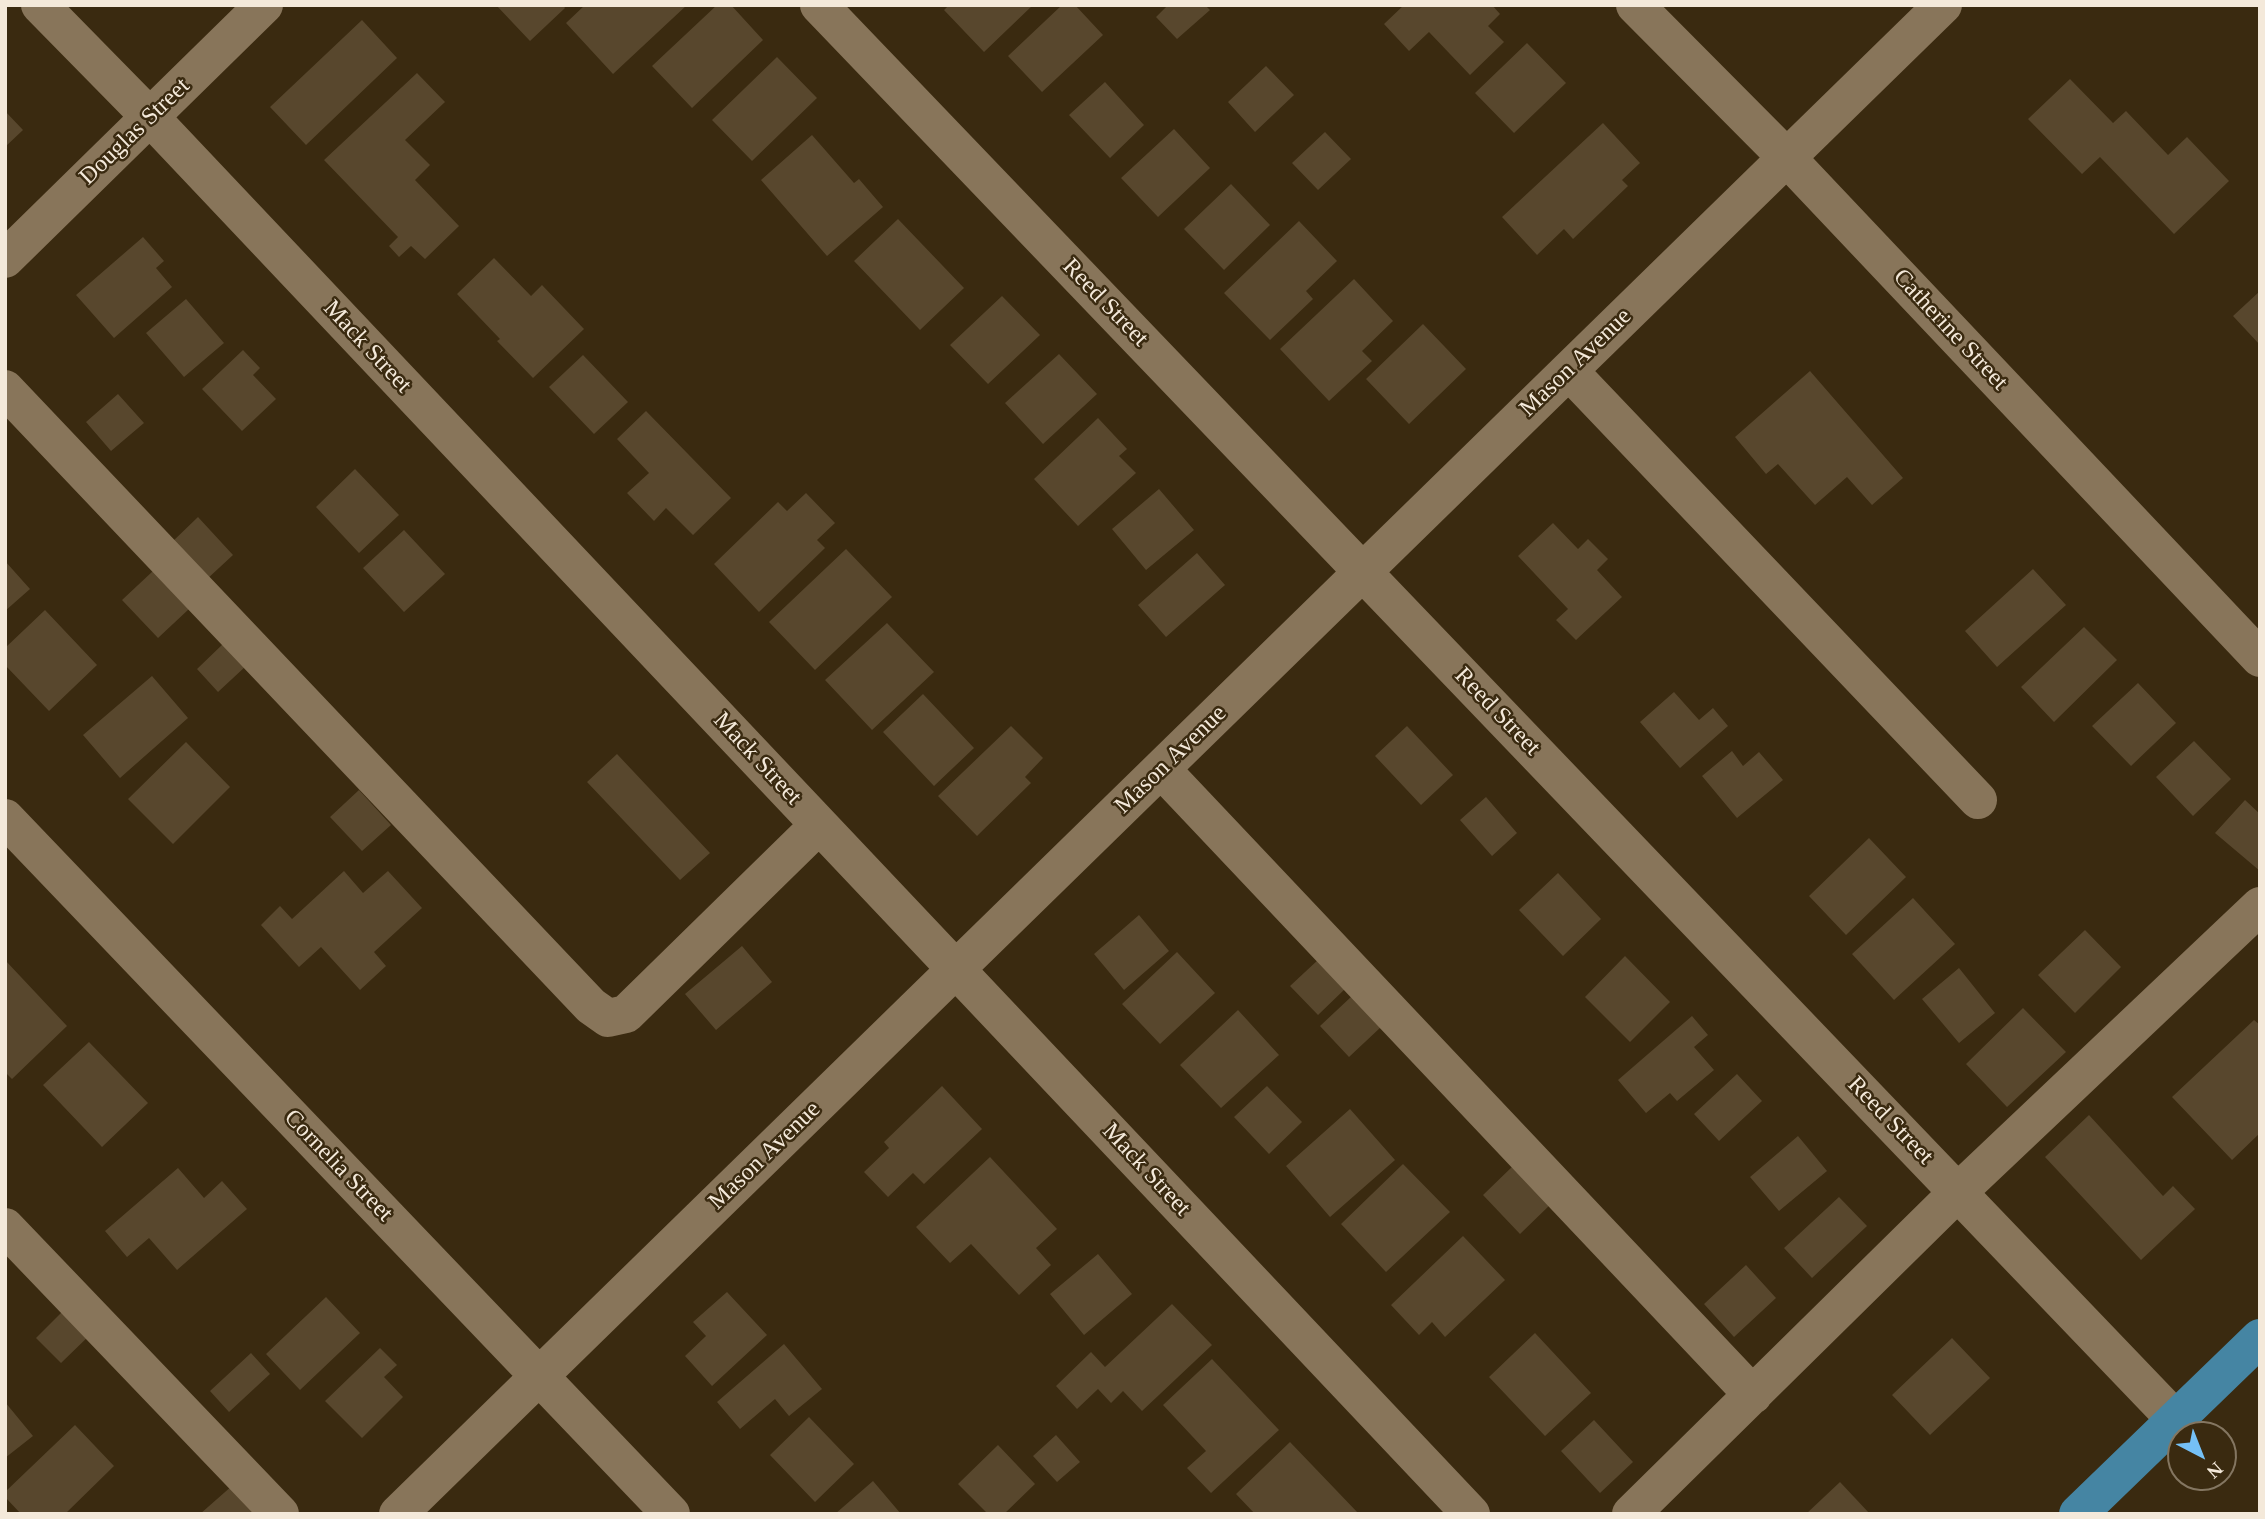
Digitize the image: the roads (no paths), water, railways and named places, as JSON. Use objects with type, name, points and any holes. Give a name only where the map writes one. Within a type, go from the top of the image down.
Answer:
[{"type":"main road","points":[[2078,1514],[2260,1338]]},
{"type":"street","name":"Mack Street","points":[[40,5],[150,117],[1471,1514]]},
{"type":"street","name":"Douglas Street","points":[[5,259],[264,5]]},
{"type":"street","name":"Reed Street","points":[[819,5],[2175,1419]]},
{"type":"street","name":"Catherine Street","points":[[1635,5],[1787,158],[2260,658]]},
{"type":"street","name":"Mason Avenue","points":[[398,1514],[1943,5]]},
{"type":"street","points":[[1569,371],[1978,800]]},
{"type":"street","points":[[5,389],[591,1006],[608,1018],[626,1014],[819,825]]},
{"type":"street","points":[[1161,769],[1753,1395]]},
{"type":"street","name":"Cornelia Street","points":[[5,818],[671,1514]]},
{"type":"street","points":[[1631,1514],[1958,1192],[2260,906]]},
{"type":"street","points":[[5,1227],[280,1514]]}]
